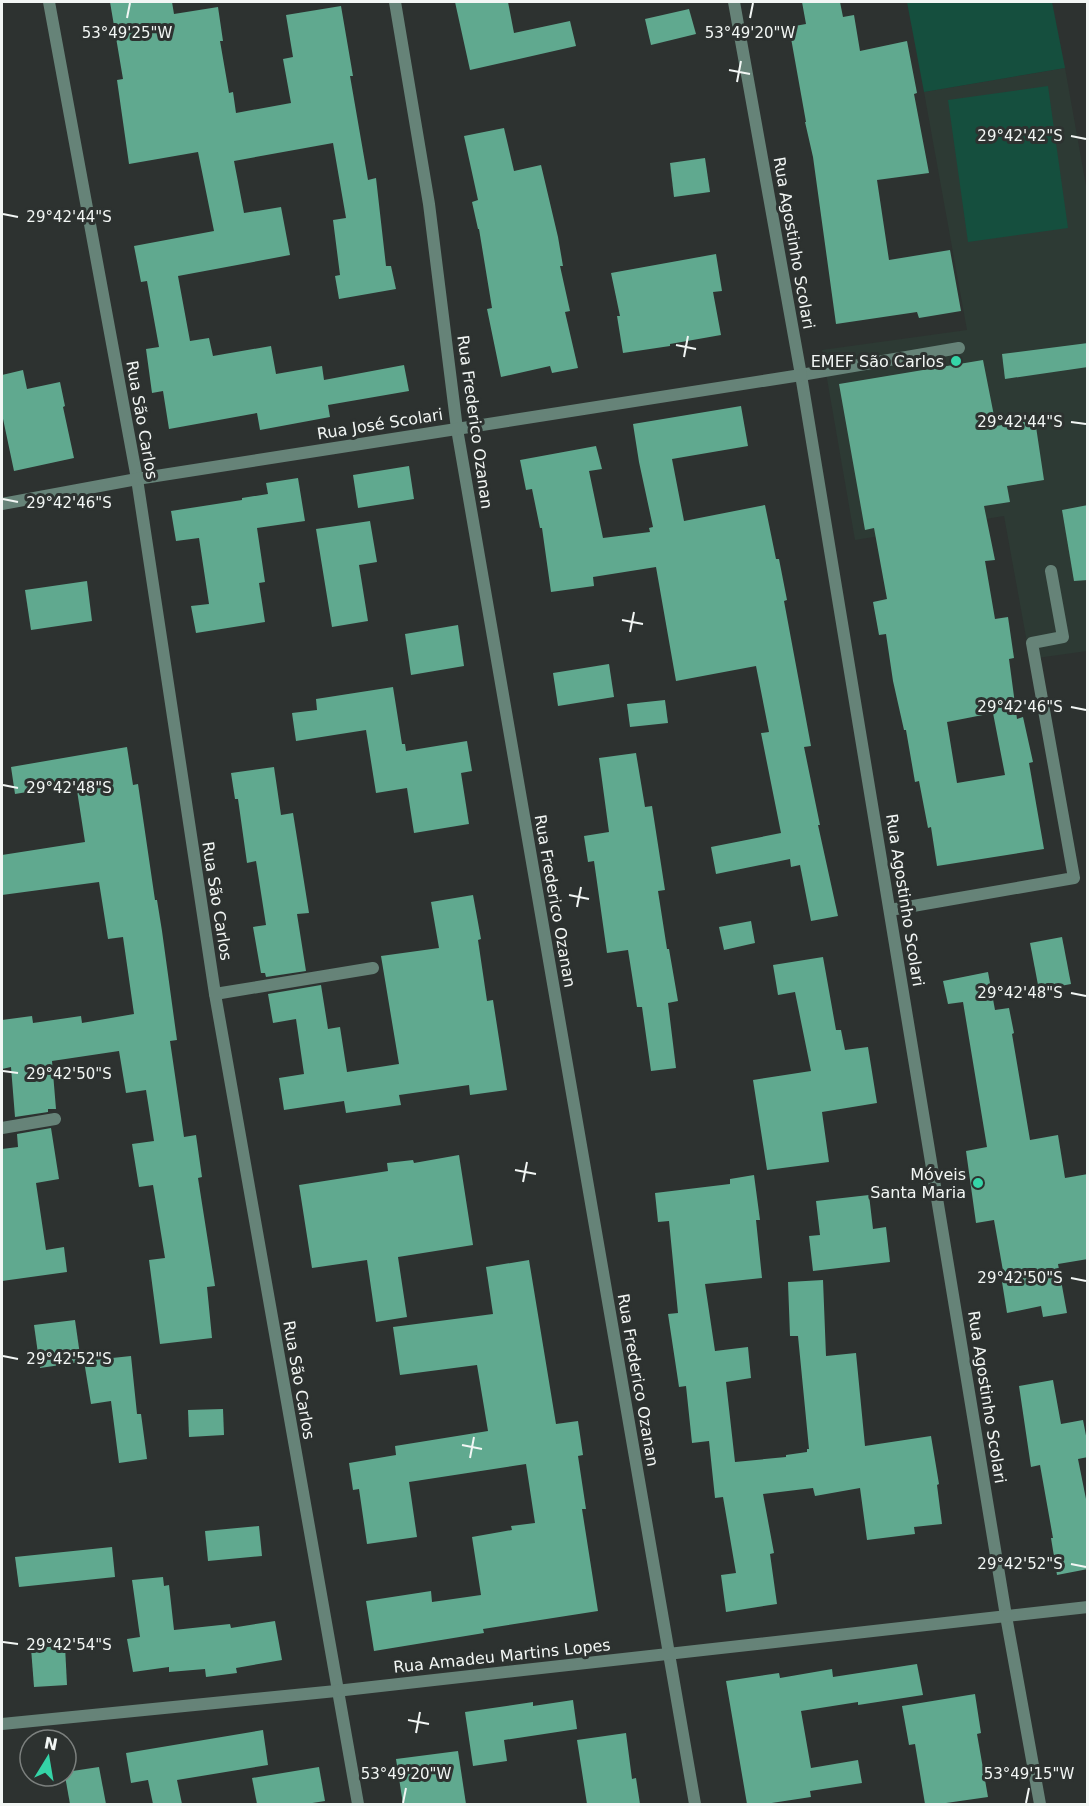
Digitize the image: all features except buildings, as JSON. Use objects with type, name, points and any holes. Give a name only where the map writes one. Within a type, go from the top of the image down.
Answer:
[{"type":"street","name":"Rua São Carlos","points":[[49,2],[137,479],[215,994],[336,1691],[358,1804]]},
{"type":"street","name":"Rua Frederico Ozanan","points":[[395,2],[429,204],[457,429],[695,1804]]},
{"type":"street","name":"Rua Agostinho Scolari","points":[[734,2],[801,375],[1006,1616],[1040,1804]]},
{"type":"street","name":"Rua José Scolari","points":[[2,504],[137,479],[959,348]]},
{"type":"street","points":[[890,910],[1074,878],[1032,643],[1063,637],[1051,571]]},
{"type":"street","points":[[215,994],[373,968]]},
{"type":"street","points":[[2,1128],[55,1119]]},
{"type":"street","name":"Rua Amadeu Martins Lopes","points":[[2,1724],[336,1691],[1088,1607]]},
{"type":"shaded area","name":"EMEF São Carlos","points":[[1065,68],[1088,197],[1087,651],[1030,659],[1004,516],[855,540],[822,350],[967,330],[924,92]]},
{"type":"green space","points":[[907,2],[1052,2],[1065,68],[924,92]]},
{"type":"green space","points":[[1048,86],[1068,228],[968,242],[948,100]]},
{"type":"place","name":"EMEF São Carlos","points":[[956,361]]},
{"type":"place","name":"Móveis Santa Maria","points":[[978,1183]]}]
